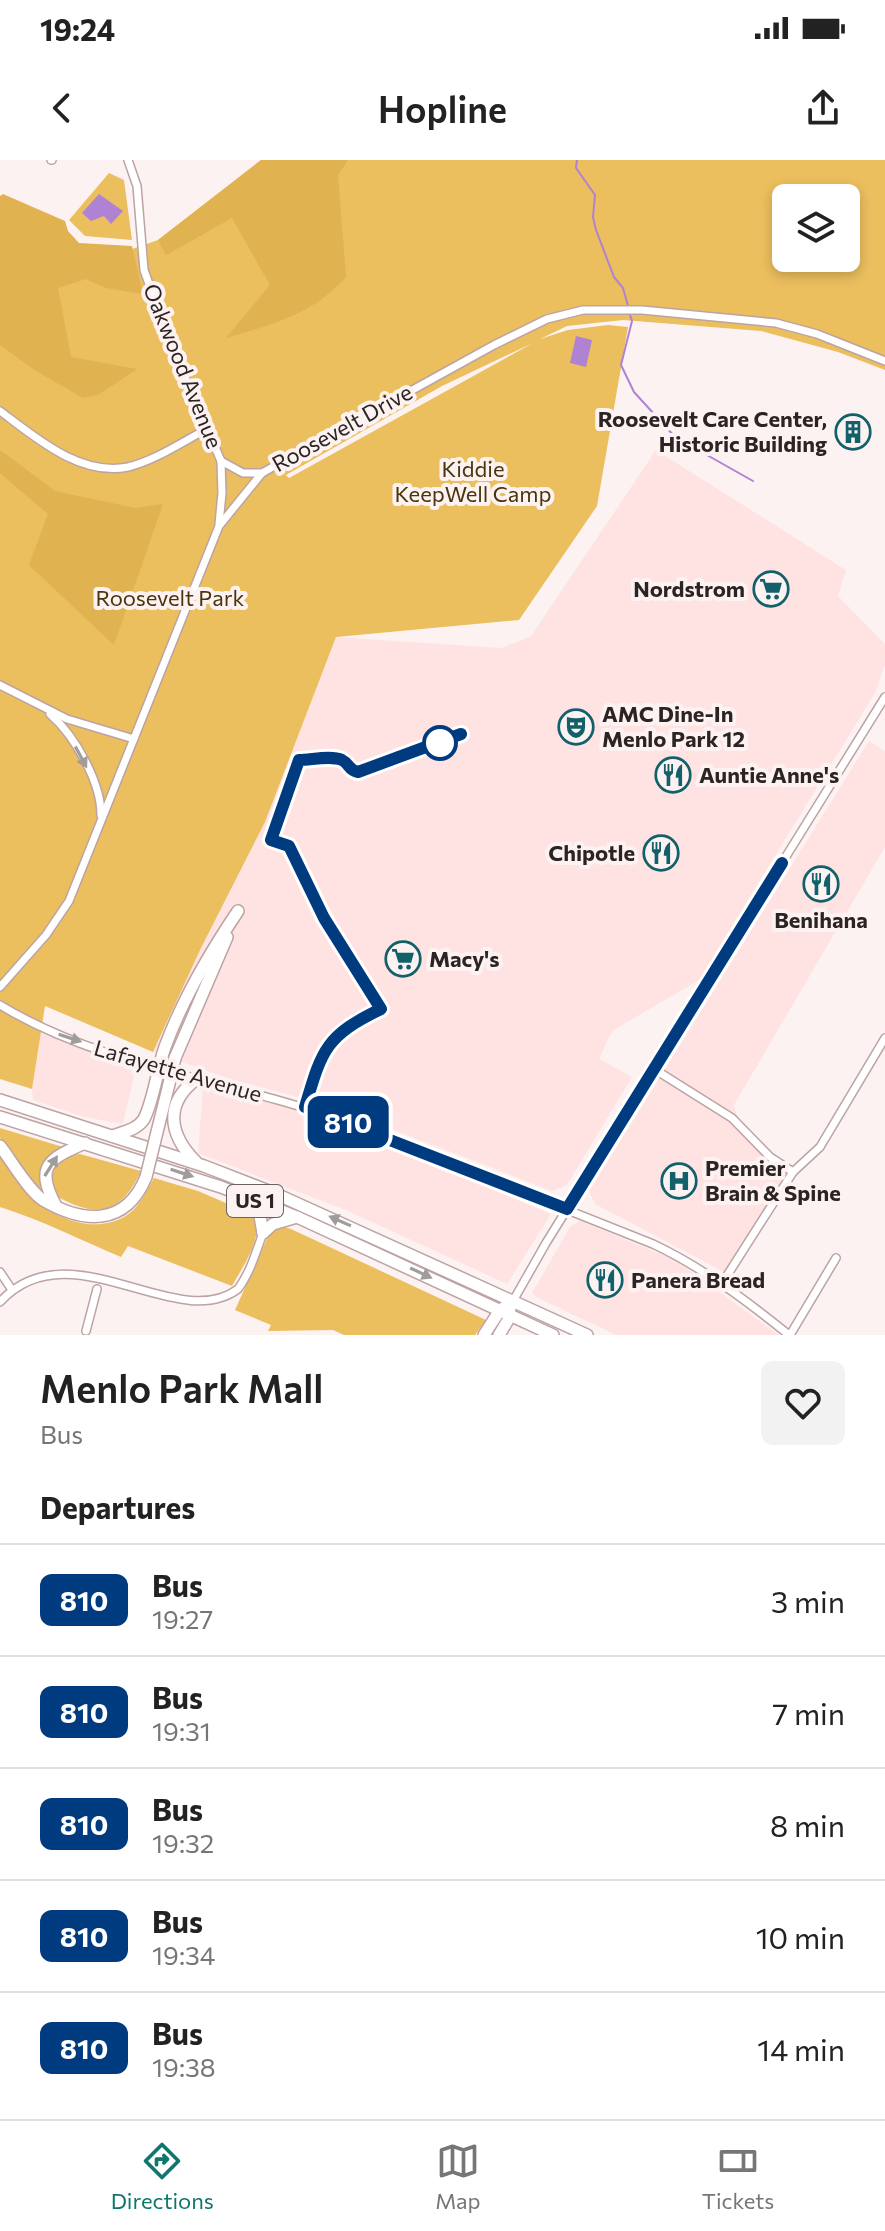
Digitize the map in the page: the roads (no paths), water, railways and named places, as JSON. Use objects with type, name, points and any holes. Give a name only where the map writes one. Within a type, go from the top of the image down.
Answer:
[{"type":"highway","points":[[0,1146],[38,1195],[83,1216],[108,1215],[134,1199],[146,1177],[175,1058],[238,911],[206,958],[172,1029],[157,1069],[145,1117],[135,1128],[111,1136]]},
{"type":"highway","points":[[198,1078],[180,1096],[174,1121],[178,1141],[199,1165]]},
{"type":"highway","name":"US 1","points":[[0,1100],[199,1165],[333,1218],[587,1335]]},
{"type":"highway","name":"US 1","points":[[0,1117],[244,1196],[297,1217],[552,1335]]},
{"type":"highway","points":[[55,1204],[46,1187],[46,1169],[58,1154],[85,1143]]},
{"type":"highway","points":[[244,1196],[260,1216],[263,1233]]},
{"type":"highway","points":[[263,1233],[273,1224],[297,1217]]},
{"type":"highway","points":[[499,1335],[513,1301]]},
{"type":"highway","points":[[484,1335],[506,1313]]},
{"type":"street","name":"Oakwood Avenue","points":[[128,160],[137,186],[144,270],[171,345],[221,461],[219,526]]},
{"type":"street","name":"Roosevelt Drive","points":[[0,987],[69,901],[219,526],[262,473],[435,376],[547,319],[583,310],[642,310],[752,319],[791,326],[885,361]]},
{"type":"street","points":[[0,411],[53,449],[103,468],[115,469],[142,462],[207,429]]},
{"type":"street","points":[[221,461],[243,473],[262,473]]},
{"type":"street","points":[[0,685],[85,726],[134,739]]},
{"type":"street","points":[[513,1301],[885,697]]},
{"type":"street","points":[[39,705],[62,725],[77,749],[100,801],[100,821]]},
{"type":"street","name":"Lafayette Avenue","points":[[0,1005],[28,1022],[57,1034],[157,1069],[327,1115],[671,1252],[790,1335]]},
{"type":"street","points":[[721,1285],[793,1172],[821,1141],[885,1038]]},
{"type":"street","points":[[654,1069],[732,1118],[770,1157],[793,1172]]},
{"type":"street","points":[[210,1311],[227,1301],[238,1289],[263,1233]]},
{"type":"street","points":[[790,1335],[836,1258]]},
{"type":"street","points":[[0,1272],[12,1290]]},
{"type":"street","points":[[0,1302],[12,1290],[36,1279],[47,1278],[112,1294]]},
{"type":"street","points":[[86,1331],[97,1289]]},
{"type":"waterway","points":[[577,160],[576,168],[595,195],[593,217],[596,230],[628,306]]},
{"type":"waterway","points":[[629,312],[632,321],[621,365],[634,392],[675,437],[753,481]]},
{"type":"place","name":"Roosevelt Care Center, Historic Building","points":[[853,432]]},
{"type":"place","name":"Nordstrom","points":[[771,589]]},
{"type":"place","name":"AMC Dine-In Menlo Park 12","points":[[576,727]]},
{"type":"place","name":"Auntie Anne's","points":[[673,775]]},
{"type":"place","name":"Chipotle","points":[[661,853]]},
{"type":"place","name":"Benihana","points":[[821,884]]},
{"type":"place","name":"Macy's","points":[[403,959]]},
{"type":"place","name":"Premier Brain & Spine","points":[[679,1181]]},
{"type":"place","name":"Panera Bread","points":[[605,1280]]},
{"type":"park label","name":"Kiddie KeepWell Camp","points":[[473,482]]},
{"type":"park label","name":"Roosevelt Park","points":[[170,598]]}]
